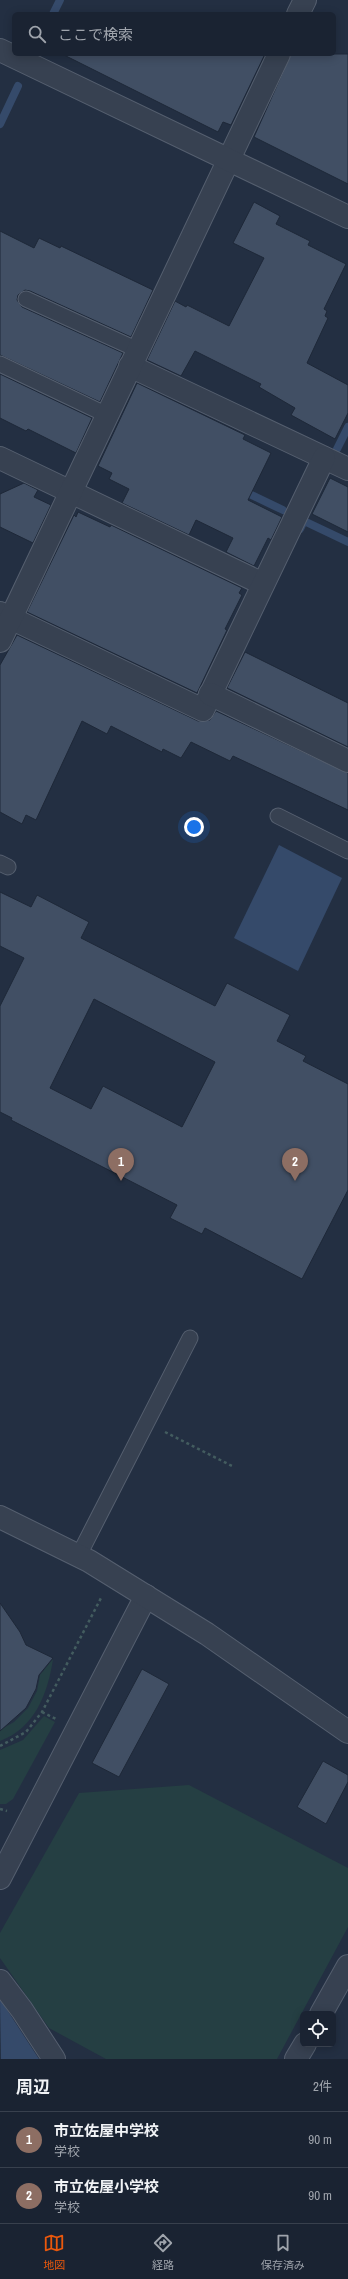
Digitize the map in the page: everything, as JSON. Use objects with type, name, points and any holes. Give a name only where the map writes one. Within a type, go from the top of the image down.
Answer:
[{"type":"street","points":[[299,12],[305,0]]},
{"type":"street","points":[[0,50],[12,56]]},
{"type":"street","points":[[13,56],[348,217]]},
{"type":"street","points":[[0,641],[5,616],[70,493],[278,56]]},
{"type":"street","points":[[134,358],[324,458],[348,469]]},
{"type":"street","points":[[0,458],[70,493],[263,584]]},
{"type":"street","points":[[5,616],[203,710],[324,458]]},
{"type":"street","points":[[210,694],[348,761]]},
{"type":"street","points":[[0,1517],[79,1555],[146,1596],[207,1634],[348,1732]]},
{"type":"street","points":[[0,1878],[146,1596]]},
{"type":"street","points":[[323,2011],[348,1966]]},
{"type":"street","points":[[0,1981],[22,2010],[54,2059]]},
{"type":"street","points":[[296,2059],[303,2047]]},
{"type":"lane","points":[[26,298],[134,358]]},
{"type":"lane","points":[[0,364],[107,415]]},
{"type":"lane","points":[[278,816],[348,851]]},
{"type":"lane","points":[[79,1555],[190,1338]]},
{"type":"path","points":[[147,1423],[234,1467]]},
{"type":"path","points":[[0,1746],[26,1732],[42,1712],[101,1598]]},
{"type":"path","points":[[42,1712],[63,1722]]},
{"type":"green space","points":[[53,1659],[48,1684],[38,1708],[22,1727],[12,1735],[0,1741],[0,1730],[14,1722],[28,1708],[37,1691],[40,1675]]},
{"type":"green space","points":[[44,1716],[55,1722],[13,1799],[6,1804],[0,1804],[0,1750],[23,1740]]},
{"type":"green space","points":[[189,1785],[348,1868],[348,1927],[303,2011],[300,2011],[300,2016],[277,2059],[106,2059],[49,2028],[0,1958],[0,1933],[79,1793]]},
{"type":"water","points":[[279,845],[342,878],[298,971],[234,938]]},
{"type":"water","points":[[0,1999],[39,2059],[1,2059]]},
{"type":"building","points":[[336,54],[348,54],[348,184],[254,137],[290,56],[336,56]]},
{"type":"building","points":[[66,56],[264,56],[231,125],[223,122],[218,132]]},
{"type":"building","points":[[254,202],[280,216],[276,224],[310,241],[308,245],[346,264],[324,309],[327,311],[325,316],[328,318],[307,363],[348,385],[348,413],[335,439],[291,415],[295,408],[259,387],[261,384],[195,351],[181,376],[147,360],[175,301],[186,307],[187,305],[229,326],[264,258],[233,243]]},
{"type":"building","points":[[0,231],[34,248],[39,238],[60,248],[61,246],[153,290],[131,337],[30,291],[25,290],[18,295],[17,300],[22,307],[123,353],[100,402],[0,355]]},
{"type":"building","points":[[0,374],[92,418],[76,453],[28,429],[26,431],[0,418]]},
{"type":"building","points":[[137,383],[245,435],[243,439],[271,453],[248,500],[282,517],[271,540],[268,538],[254,566],[226,552],[233,538],[196,520],[189,535],[122,503],[129,489],[109,479],[112,473],[98,466]]},
{"type":"building","points":[[330,478],[348,487],[348,532],[312,514]]},
{"type":"building","points":[[24,483],[38,490],[34,497],[51,505],[33,543],[0,527],[0,494]]},
{"type":"building","points":[[78,512],[110,527],[111,525],[242,588],[239,593],[242,595],[225,629],[227,630],[197,693],[27,612],[74,515],[76,517]]},
{"type":"building","points":[[17,635],[198,721],[210,720],[216,711],[348,773],[348,810],[233,756],[230,761],[191,742],[181,758],[163,749],[162,752],[111,726],[107,734],[82,721],[36,820],[26,815],[22,824],[0,812],[0,665]]},
{"type":"building","points":[[245,652],[348,703],[348,747],[227,688]]},
{"type":"building","points":[[0,892],[31,907],[37,895],[89,922],[81,938],[215,1006],[227,983],[290,1015],[277,1041],[306,1056],[303,1061],[348,1084],[348,1190],[302,1279],[205,1228],[202,1234],[170,1218],[177,1205],[11,1120],[12,1118],[0,1112],[0,1006],[24,958],[0,946]],"holes":[[[94,999],[215,1062],[182,1127],[103,1086],[91,1109],[50,1088]]]},
{"type":"building","points":[[0,1603],[20,1632],[26,1645],[53,1658],[39,1675],[36,1689],[26,1708],[0,1731]]},
{"type":"building","points":[[142,1669],[169,1684],[119,1777],[92,1763]]},
{"type":"building","points":[[323,1761],[348,1775],[348,1782],[326,1824],[297,1807]]},
{"type":"waterway","points":[[54,12],[60,0]]},
{"type":"waterway","points":[[0,124],[18,86]]},
{"type":"waterway","points":[[337,449],[348,427]]},
{"type":"waterway","points":[[241,490],[283,510]]},
{"type":"waterway","points":[[300,529],[304,521],[348,542]]},
{"type":"place","name":"市立佐屋中学校","points":[[121,1181]]},
{"type":"place","name":"市立佐屋小学校","points":[[295,1181]]}]
